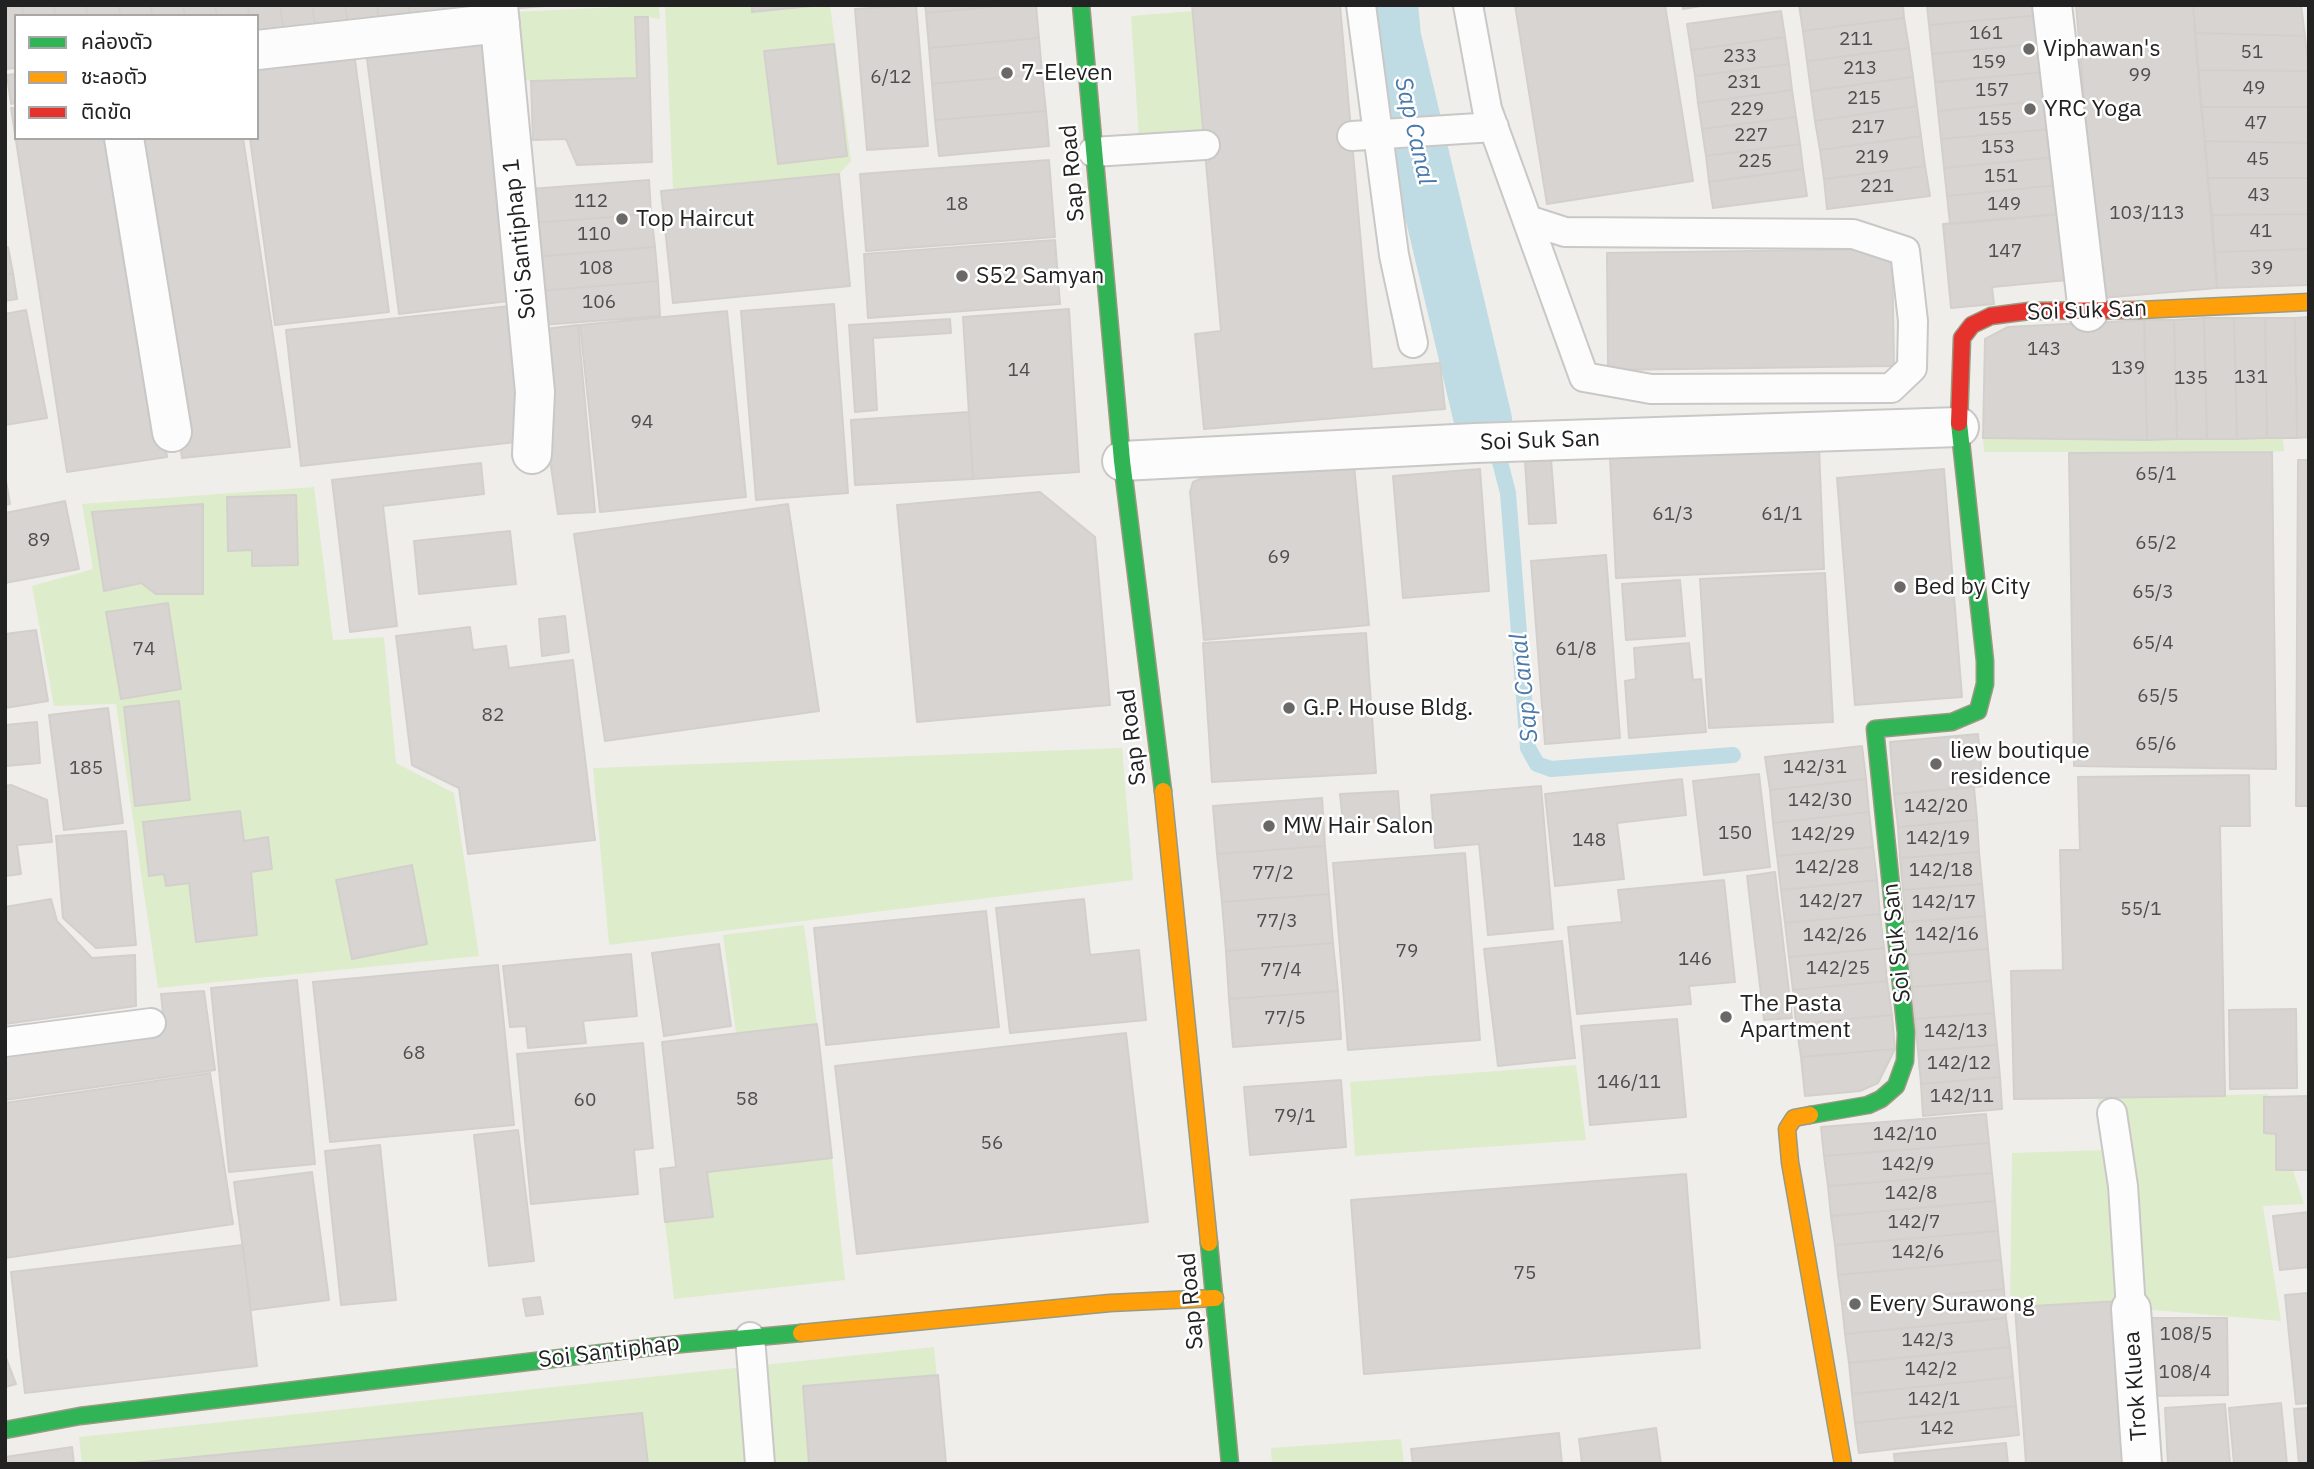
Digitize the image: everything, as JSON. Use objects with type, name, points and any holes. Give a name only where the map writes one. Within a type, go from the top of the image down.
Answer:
[{"type":"street","name":"Sap Road","points":[[1082,5],[1122,461],[1157,733],[1230,1464]]},
{"type":"street","points":[[2052,5],[2088,312]]},
{"type":"street","name":"Soi Santiphap 1","points":[[259,50],[499,14],[535,392],[532,454]]},
{"type":"street","points":[[124,140],[172,432]]},
{"type":"street","name":"Soi Suk San","points":[[1843,1464],[1787,1129],[1794,1118],[1868,1105],[1881,1099],[1896,1086],[1905,1061],[1906,1033],[1875,729],[1952,722],[1978,711],[1985,684],[1959,427],[1962,338],[1972,325],[1992,316],[2029,310],[2088,312],[2309,302]]},
{"type":"street","name":"Soi Suk San","points":[[1122,461],[1465,443],[1959,427]]},
{"type":"street","name":"Soi Santiphap","points":[[5,1430],[93,1415],[660,1346],[1110,1303],[1215,1298]]},
{"type":"street","name":"Trok Kluea","points":[[2131,1309],[2142,1464]]},
{"type":"lane","points":[[1361,5],[1372,135],[1413,342]]},
{"type":"lane","points":[[1468,5],[1487,108],[1584,377],[1651,388],[1892,388],[1912,368],[1913,321],[1905,251],[1853,234],[1565,232],[1528,220]]},
{"type":"lane","points":[[1372,135],[1494,127]]},
{"type":"lane","points":[[1093,152],[1205,145]]},
{"type":"lane","points":[[5,1042],[151,1023]]},
{"type":"lane","points":[[2112,1112],[2123,1186],[2131,1309]]},
{"type":"lane","points":[[750,1337],[760,1464]]},
{"type":"green space","points":[[659,5],[660,19],[648,17],[637,78],[523,80],[516,12]]},
{"type":"green space","points":[[752,5],[753,12],[830,5],[851,161],[839,174],[673,189],[665,7]]},
{"type":"green space","points":[[1193,11],[1204,137],[1139,140],[1131,16]]},
{"type":"green space","points":[[2283,437],[2284,451],[2272,452],[1984,452],[1983,438],[2147,440]]},
{"type":"green space","points":[[314,487],[333,640],[384,637],[396,763],[454,793],[479,956],[158,988],[116,704],[54,706],[32,586],[93,569],[82,504]]},
{"type":"green space","points":[[1122,748],[1133,880],[609,945],[593,768]]},
{"type":"green space","points":[[804,925],[817,1024],[736,1033],[723,935]]},
{"type":"green space","points":[[1576,1065],[1586,1140],[1355,1156],[1350,1082]]},
{"type":"green space","points":[[2268,1094],[2304,1204],[2263,1206],[2281,1321],[2141,1309],[2010,1311],[2012,1153],[2104,1150],[2098,1098]]},
{"type":"green space","points":[[832,1158],[845,1280],[674,1299],[665,1222],[712,1216],[707,1172]]},
{"type":"green space","points":[[934,1347],[945,1464],[82,1464],[79,1437]]},
{"type":"green space","points":[[1401,1439],[1404,1464],[1272,1464],[1271,1448]]},
{"type":"building","points":[[5,5],[22,5],[23,14],[14,14],[14,68],[5,69]]},
{"type":"building","points":[[22,5],[54,5],[55,14],[23,14]]},
{"type":"building","points":[[54,5],[86,5],[87,14],[55,14]]},
{"type":"building","points":[[86,5],[119,5],[120,14],[87,14]]},
{"type":"building","points":[[119,5],[151,5],[152,14],[120,14]]},
{"type":"building","points":[[151,5],[183,5],[185,14],[152,14]]},
{"type":"building","points":[[183,5],[215,5],[217,14],[185,14]]},
{"type":"building","points":[[215,5],[248,5],[249,14],[217,14]]},
{"type":"building","points":[[248,5],[280,5],[284,34],[259,38],[259,14],[249,14]]},
{"type":"building","points":[[280,5],[312,5],[316,31],[284,34]]},
{"type":"building","points":[[312,5],[345,5],[348,26],[316,31]]},
{"type":"building","points":[[345,5],[377,5],[379,23],[348,26]]},
{"type":"building","points":[[377,5],[409,5],[410,19],[379,23]]},
{"type":"building","points":[[409,5],[442,5],[443,15],[410,19]]},
{"type":"building","points":[[442,5],[473,5],[474,11],[443,15]]},
{"type":"building","points":[[518,5],[560,5],[518,8]]},
{"type":"building","points":[[752,5],[822,5],[752,12]]},
{"type":"building","points":[[916,5],[928,146],[867,150],[855,9]]},
{"type":"building","points":[[925,5],[1009,5],[926,13]]},
{"type":"building","points":[[1036,5],[1039,38],[929,48],[926,13]]},
{"type":"building","points":[[1192,5],[1340,5],[1372,369],[1440,363],[1445,409],[1204,429],[1195,334],[1221,331]]},
{"type":"building","points":[[1515,5],[1665,5],[1693,181],[1547,204]]},
{"type":"building","points":[[1683,5],[1707,5],[1683,9]]},
{"type":"building","points":[[1799,5],[1903,5],[1904,18],[1803,31]]},
{"type":"building","points":[[1927,5],[2040,5],[2041,15],[1929,25]]},
{"type":"building","points":[[2076,5],[2193,5],[2217,288],[2101,298]]},
{"type":"building","points":[[2193,5],[2301,5],[2305,36],[2195,33]]},
{"type":"building","points":[[1781,11],[1785,37],[1691,50],[1687,24]]},
{"type":"building","points":[[2041,15],[2043,43],[1932,54],[1929,25]]},
{"type":"building","points":[[635,17],[648,17],[652,162],[577,165],[566,139],[533,140],[531,81],[637,78]]},
{"type":"building","points":[[1904,18],[1909,48],[1807,61],[1803,31]]},
{"type":"building","points":[[2195,33],[2305,36],[2309,71],[2198,70]]},
{"type":"building","points":[[485,37],[517,300],[399,314],[366,51]]},
{"type":"building","points":[[1785,37],[1789,64],[1695,76],[1691,50]]},
{"type":"building","points":[[1039,38],[1042,74],[932,84],[929,48]]},
{"type":"building","points":[[2043,43],[2047,72],[1935,82],[1932,54]]},
{"type":"building","points":[[834,44],[847,156],[778,164],[764,51]]},
{"type":"building","points":[[1909,48],[1913,77],[1811,91],[1807,61]]},
{"type":"building","points":[[354,53],[389,312],[275,325],[250,140],[259,140],[259,64]]},
{"type":"building","points":[[1789,64],[1792,90],[1698,103],[1695,76]]},
{"type":"building","points":[[2198,70],[2309,71],[2309,107],[2201,107]]},
{"type":"building","points":[[2047,72],[2049,100],[1938,111],[1935,82]]},
{"type":"building","points":[[14,74],[14,103],[11,104],[7,75]]},
{"type":"building","points":[[1042,74],[1046,111],[935,120],[932,84]]},
{"type":"building","points":[[1913,77],[1917,106],[1815,121],[1811,91]]},
{"type":"building","points":[[1792,90],[1796,117],[1702,129],[1698,103]]},
{"type":"building","points":[[2049,100],[2052,129],[1941,139],[1938,111]]},
{"type":"building","points":[[1917,106],[1921,136],[1820,150],[1815,121]]},
{"type":"building","points":[[2201,107],[2309,107],[2309,143],[2205,141]]},
{"type":"building","points":[[1046,111],[1049,146],[939,156],[935,120]]},
{"type":"building","points":[[1796,117],[1800,144],[1706,156],[1702,129]]},
{"type":"building","points":[[2052,129],[2055,157],[1944,168],[1941,139]]},
{"type":"building","points":[[1921,136],[1925,166],[1824,179],[1820,150]]},
{"type":"building","points":[[16,140],[118,140],[167,457],[67,472]]},
{"type":"building","points":[[139,140],[243,140],[290,447],[182,458]]},
{"type":"building","points":[[2205,141],[2309,143],[2309,178],[2208,178]]},
{"type":"building","points":[[1800,144],[1803,169],[1709,182],[1706,156]]},
{"type":"building","points":[[2055,157],[2058,185],[1947,196],[1944,168]]},
{"type":"building","points":[[1049,160],[1055,237],[866,251],[860,174]]},
{"type":"building","points":[[1925,166],[1930,196],[1827,209],[1824,179]]},
{"type":"building","points":[[1803,169],[1807,196],[1713,208],[1709,182]]},
{"type":"building","points":[[839,174],[850,286],[673,303],[661,191]]},
{"type":"building","points":[[2208,178],[2309,178],[2309,214],[2212,215]]},
{"type":"building","points":[[649,180],[651,214],[533,223],[530,189]]},
{"type":"building","points":[[2058,185],[2061,214],[1950,224],[1947,196]]},
{"type":"building","points":[[651,214],[655,247],[535,257],[533,223]]},
{"type":"building","points":[[2061,214],[2067,280],[1992,287],[1994,304],[1951,308],[1943,224]]},
{"type":"building","points":[[2309,214],[2309,249],[2215,252],[2212,215]]},
{"type":"building","name":"S52 Samyan","points":[[1055,240],[1060,304],[868,318],[864,254]]},
{"type":"building","points":[[8,247],[13,273],[5,275],[5,248]]},
{"type":"building","points":[[655,247],[658,281],[538,291],[535,257]]},
{"type":"building","points":[[1892,249],[1894,366],[1608,370],[1607,253]]},
{"type":"building","points":[[2309,249],[2309,285],[2217,288],[2215,252]]},
{"type":"building","points":[[13,273],[17,299],[5,301],[5,275]]},
{"type":"building","points":[[658,281],[660,316],[541,325],[538,291]]},
{"type":"building","points":[[834,304],[848,493],[756,500],[741,311]]},
{"type":"building","points":[[510,306],[525,441],[301,466],[286,330]]},
{"type":"building","points":[[1069,309],[1079,472],[973,479],[963,317]]},
{"type":"building","points":[[26,310],[47,418],[5,425],[5,314]]},
{"type":"building","points":[[727,311],[746,497],[600,512],[580,325]]},
{"type":"building","points":[[2309,317],[2309,437],[2297,438],[2295,318]]},
{"type":"building","points":[[2204,318],[2207,439],[2177,439],[2174,320]]},
{"type":"building","points":[[2204,318],[2234,318],[2237,439],[2207,439]]},
{"type":"building","points":[[2234,318],[2265,318],[2267,438],[2237,439]]},
{"type":"building","points":[[2265,318],[2295,318],[2297,438],[2267,438]]},
{"type":"building","points":[[950,319],[951,333],[873,338],[877,410],[855,412],[849,325]]},
{"type":"building","points":[[2144,320],[2147,440],[1983,438],[1985,339],[2008,327]]},
{"type":"building","points":[[2144,320],[2174,320],[2177,439],[2147,440]]},
{"type":"building","points":[[578,325],[595,512],[558,514],[548,446],[554,412],[545,329]]},
{"type":"building","points":[[969,412],[973,479],[855,485],[851,420]]},
{"type":"building","points":[[1819,447],[1824,569],[1616,578],[1610,457]]},
{"type":"building","points":[[2272,452],[2276,769],[2074,766],[2069,453]]},
{"type":"building","points":[[1551,459],[1556,523],[1529,524],[1525,461]]},
{"type":"building","points":[[2298,460],[2309,460],[2309,806],[2296,806]]},
{"type":"building","points":[[481,463],[484,494],[383,506],[397,626],[350,632],[332,480]]},
{"type":"building","points":[[1354,465],[1369,625],[1204,640],[1190,492],[1193,482],[1200,479]]},
{"type":"building","points":[[1480,469],[1489,591],[1403,598],[1393,476]]},
{"type":"building","name":"Bed by City","points":[[1944,469],[1962,697],[1855,705],[1837,478]]},
{"type":"building","points":[[5,475],[10,504],[5,505]]},
{"type":"building","points":[[1040,492],[1095,537],[1110,705],[917,722],[897,505]]},
{"type":"building","points":[[296,495],[298,565],[252,566],[252,550],[228,551],[227,497]]},
{"type":"building","points":[[65,501],[79,569],[5,583],[5,513]]},
{"type":"building","points":[[203,504],[203,594],[156,594],[141,583],[104,591],[92,512]]},
{"type":"building","points":[[788,504],[819,711],[605,741],[574,534]]},
{"type":"building","points":[[510,531],[516,584],[419,594],[414,541]]},
{"type":"building","points":[[1606,555],[1620,738],[1545,744],[1531,561]]},
{"type":"building","points":[[1825,573],[1833,722],[1709,728],[1700,579]]},
{"type":"building","points":[[1680,580],[1685,636],[1626,640],[1622,584]]},
{"type":"building","points":[[168,603],[181,689],[121,699],[106,612]]},
{"type":"building","points":[[565,616],[569,652],[542,656],[539,619]]},
{"type":"building","points":[[470,627],[473,650],[506,646],[509,668],[573,660],[595,840],[468,854],[459,788],[412,765],[396,636]]},
{"type":"building","points":[[36,630],[48,701],[5,708],[5,634]]},
{"type":"building","name":"G.P. House Bldg.","points":[[1366,633],[1376,773],[1212,782],[1203,643]]},
{"type":"building","points":[[1689,643],[1693,680],[1701,679],[1706,732],[1629,738],[1625,681],[1636,679],[1634,648]]},
{"type":"building","points":[[179,701],[190,800],[135,806],[124,707]]},
{"type":"building","points":[[108,708],[123,823],[64,830],[49,715]]},
{"type":"building","points":[[37,722],[40,763],[5,766],[5,725]]},
{"type":"building","name":"liew boutique residence","points":[[1978,734],[1983,786],[1894,794],[1890,742]]},
{"type":"building","points":[[1862,746],[1866,779],[1770,790],[1765,757]]},
{"type":"building","points":[[1759,774],[1770,867],[1704,875],[1693,781]]},
{"type":"building","points":[[2249,775],[2250,826],[2220,826],[2225,1096],[2014,1099],[2011,971],[2063,970],[2060,850],[2080,850],[2078,777]]},
{"type":"building","points":[[1682,779],[1686,815],[1617,823],[1624,879],[1555,886],[1545,794]]},
{"type":"building","points":[[1866,779],[1869,812],[1773,823],[1770,790]]},
{"type":"building","points":[[11,785],[47,800],[52,842],[17,845],[21,874],[5,876],[5,786]]},
{"type":"building","points":[[1541,786],[1553,929],[1488,935],[1479,844],[1435,848],[1431,795]]},
{"type":"building","points":[[1974,787],[1977,820],[1898,827],[1894,794]]},
{"type":"building","points":[[1398,791],[1400,820],[1343,823],[1340,794]]},
{"type":"building","name":"MW Hair Salon","points":[[1322,798],[1325,846],[1217,854],[1213,806]]},
{"type":"building","points":[[240,811],[244,841],[268,837],[272,869],[251,872],[257,935],[196,942],[189,883],[166,886],[164,874],[149,876],[143,822]]},
{"type":"building","points":[[1869,812],[1873,847],[1777,856],[1773,823]]},
{"type":"building","points":[[1977,820],[1979,852],[1900,858],[1898,827]]},
{"type":"building","points":[[126,831],[136,945],[96,948],[63,918],[56,836]]},
{"type":"building","points":[[1325,846],[1329,894],[1222,902],[1217,854]]},
{"type":"building","points":[[1873,847],[1877,880],[1781,890],[1777,856]]},
{"type":"building","points":[[1979,852],[1982,884],[1903,890],[1900,858]]},
{"type":"building","points":[[1465,853],[1480,1040],[1348,1050],[1333,863]]},
{"type":"building","points":[[412,865],[427,944],[352,959],[336,880]]},
{"type":"building","points":[[1775,872],[1792,1018],[1764,1020],[1747,876]]},
{"type":"building","points":[[1724,880],[1735,982],[1689,986],[1691,1004],[1577,1014],[1568,927],[1622,922],[1618,890]]},
{"type":"building","points":[[1877,880],[1880,914],[1785,923],[1781,890]]},
{"type":"building","points":[[1982,884],[1985,916],[1906,922],[1903,890]]},
{"type":"building","points":[[1329,894],[1333,943],[1226,951],[1222,902]]},
{"type":"building","points":[[51,899],[57,921],[92,958],[135,955],[136,1006],[5,1024],[5,907]]},
{"type":"building","points":[[1084,899],[1090,955],[1139,950],[1146,1020],[1010,1033],[996,908]]},
{"type":"building","points":[[986,911],[999,1027],[826,1045],[814,928]]},
{"type":"building","points":[[1880,914],[1884,948],[1789,957],[1785,923]]},
{"type":"building","points":[[1985,916],[1988,949],[1909,955],[1906,922]]},
{"type":"building","points":[[1562,941],[1575,1058],[1498,1066],[1484,949]]},
{"type":"building","points":[[1333,943],[1338,991],[1229,999],[1226,951]]},
{"type":"building","points":[[719,944],[731,1026],[664,1036],[652,953]]},
{"type":"building","points":[[1884,948],[1887,981],[1793,990],[1789,957]]},
{"type":"building","points":[[1988,949],[1991,981],[1912,987],[1909,955]]},
{"type":"building","points":[[631,954],[637,1016],[583,1021],[586,1043],[528,1048],[526,1026],[510,1027],[503,966]]},
{"type":"building","points":[[498,965],[514,1125],[330,1142],[313,982]]},
{"type":"building","points":[[297,980],[315,1164],[229,1172],[211,988]]},
{"type":"building","points":[[1887,981],[1892,1015],[1796,1024],[1793,990]]},
{"type":"building","points":[[1991,981],[1994,1013],[1915,1019],[1912,987]]},
{"type":"building","points":[[204,991],[215,1070],[5,1100],[5,1054],[164,1023],[161,994]]},
{"type":"building","points":[[1338,991],[1341,1039],[1233,1047],[1229,999]]},
{"type":"building","points":[[2296,1009],[2297,1088],[2230,1089],[2229,1010]]},
{"type":"building","points":[[1994,1013],[1997,1045],[1918,1051],[1915,1019]]},
{"type":"building","points":[[1892,1015],[1895,1049],[1801,1057],[1796,1024]]},
{"type":"building","points":[[1677,1019],[1686,1117],[1590,1125],[1581,1026]]},
{"type":"building","points":[[817,1024],[832,1158],[707,1172],[713,1217],[665,1222],[660,1169],[676,1167],[662,1042]]},
{"type":"building","points":[[1126,1033],[1148,1222],[857,1254],[835,1066]]},
{"type":"building","points":[[643,1043],[653,1148],[634,1150],[638,1194],[531,1204],[517,1054]]},
{"type":"building","points":[[1997,1045],[2000,1077],[1921,1084],[1918,1051]]},
{"type":"building","points":[[1895,1049],[1878,1083],[1860,1091],[1805,1096],[1801,1057]]},
{"type":"building","points":[[210,1073],[233,1224],[5,1258],[5,1103]]},
{"type":"building","points":[[2000,1077],[2002,1109],[1923,1116],[1921,1084]]},
{"type":"building","points":[[1341,1080],[1346,1147],[1250,1155],[1244,1087]]},
{"type":"building","points":[[2309,1096],[2309,1170],[2276,1170],[2276,1134],[2264,1133],[2264,1097]]},
{"type":"building","points":[[1986,1114],[1989,1143],[1824,1156],[1821,1127]]},
{"type":"building","points":[[518,1130],[534,1261],[489,1266],[474,1135]]},
{"type":"building","points":[[1989,1143],[1992,1173],[1828,1186],[1824,1156]]},
{"type":"building","points":[[380,1145],[396,1300],[341,1305],[325,1151]]},
{"type":"building","points":[[312,1172],[329,1300],[251,1310],[234,1182]]},
{"type":"building","points":[[1992,1173],[1995,1201],[1831,1216],[1828,1186]]},
{"type":"building","points":[[1686,1174],[1700,1348],[1364,1374],[1351,1200]]},
{"type":"building","points":[[1995,1201],[1998,1231],[1835,1245],[1831,1216]]},
{"type":"building","points":[[2309,1212],[2309,1267],[2280,1270],[2273,1216]]},
{"type":"building","points":[[1998,1231],[2001,1260],[1838,1275],[1835,1245]]},
{"type":"building","points":[[243,1245],[257,1366],[25,1393],[11,1272]]},
{"type":"building","points":[[2001,1260],[2004,1289],[1842,1304],[1838,1275]]},
{"type":"building","points":[[2004,1289],[2006,1318],[1845,1334],[1842,1304]]},
{"type":"building","points":[[2309,1293],[2309,1403],[2296,1404],[2285,1295]]},
{"type":"building","points":[[540,1297],[543,1314],[526,1316],[523,1299]]},
{"type":"building","points":[[2120,1301],[2131,1464],[2026,1464],[2015,1307]]},
{"type":"building","points":[[2006,1318],[2010,1347],[1849,1363],[1845,1334]]},
{"type":"building","points":[[2148,1318],[2227,1318],[2228,1395],[2151,1396]]},
{"type":"building","points":[[2010,1347],[2013,1377],[1852,1394],[1849,1363]]},
{"type":"building","points":[[5,1355],[16,1384],[5,1387]]},
{"type":"building","points":[[938,1375],[946,1464],[809,1464],[803,1386]]},
{"type":"building","points":[[2013,1377],[2016,1406],[1855,1423],[1852,1394]]},
{"type":"building","points":[[2281,1403],[2287,1464],[2234,1464],[2229,1408]]},
{"type":"building","points":[[2225,1404],[2230,1464],[2168,1464],[2165,1408]]},
{"type":"building","points":[[2016,1406],[2019,1435],[1859,1453],[1855,1423]]},
{"type":"building","points":[[2309,1408],[2309,1464],[2299,1464],[2294,1409]]},
{"type":"building","points":[[642,1413],[648,1464],[124,1464]]},
{"type":"building","points":[[1656,1428],[1661,1464],[1582,1464],[1579,1439]]},
{"type":"building","points":[[1559,1433],[1562,1464],[1413,1464],[1411,1449]]},
{"type":"building","points":[[2006,1443],[2008,1464],[1895,1464],[1894,1454]]},
{"type":"building","points":[[72,1447],[74,1464],[5,1464],[5,1457]]},
{"type":"waterway","name":"Sap Canal","points":[[1389,5],[1392,37],[1483,420]]},
{"type":"waterway","name":"Sap Canal","points":[[1499,458],[1508,493],[1528,748],[1537,764],[1551,769],[1733,755]]},
{"type":"traffic: fast","points":[[1081,5],[1122,461],[1163,791]]},
{"type":"traffic: fast","points":[[1810,1115],[1868,1105],[1881,1099],[1896,1086],[1905,1061],[1906,1033],[1875,729],[1952,722],[1978,711],[1985,684],[1985,661],[1959,423]]},
{"type":"traffic: fast","points":[[1209,1243],[1230,1464]]},
{"type":"traffic: fast","points":[[5,1430],[80,1416],[660,1346],[801,1333]]},
{"type":"traffic: slow","points":[[2139,310],[2309,302]]},
{"type":"traffic: slow","points":[[1163,791],[1209,1243]]},
{"type":"traffic: slow","points":[[1810,1115],[1794,1118],[1787,1129],[1790,1162],[1843,1464]]},
{"type":"traffic: slow","points":[[801,1333],[1110,1303],[1215,1298]]},
{"type":"traffic: jam","points":[[1959,423],[1962,338],[1972,325],[1991,316],[2029,311],[2139,310]]},
{"type":"place","name":"Viphawan's","points":[[2029,49]]},
{"type":"place","name":"7-Eleven","points":[[1007,73]]},
{"type":"place","name":"YRC Yoga","points":[[2030,109]]},
{"type":"place","name":"Top Haircut","points":[[622,219]]},
{"type":"place","name":"S52 Samyan","points":[[962,276]]},
{"type":"place","name":"Bed by City","points":[[1900,587]]},
{"type":"place","name":"G.P. House Bldg.","points":[[1289,708]]},
{"type":"place","name":"liew boutique residence","points":[[1936,764]]},
{"type":"place","name":"MW Hair Salon","points":[[1269,826]]},
{"type":"place","name":"The Pasta Apartment","points":[[1726,1017]]},
{"type":"place","name":"Every Surawong","points":[[1855,1304]]}]
